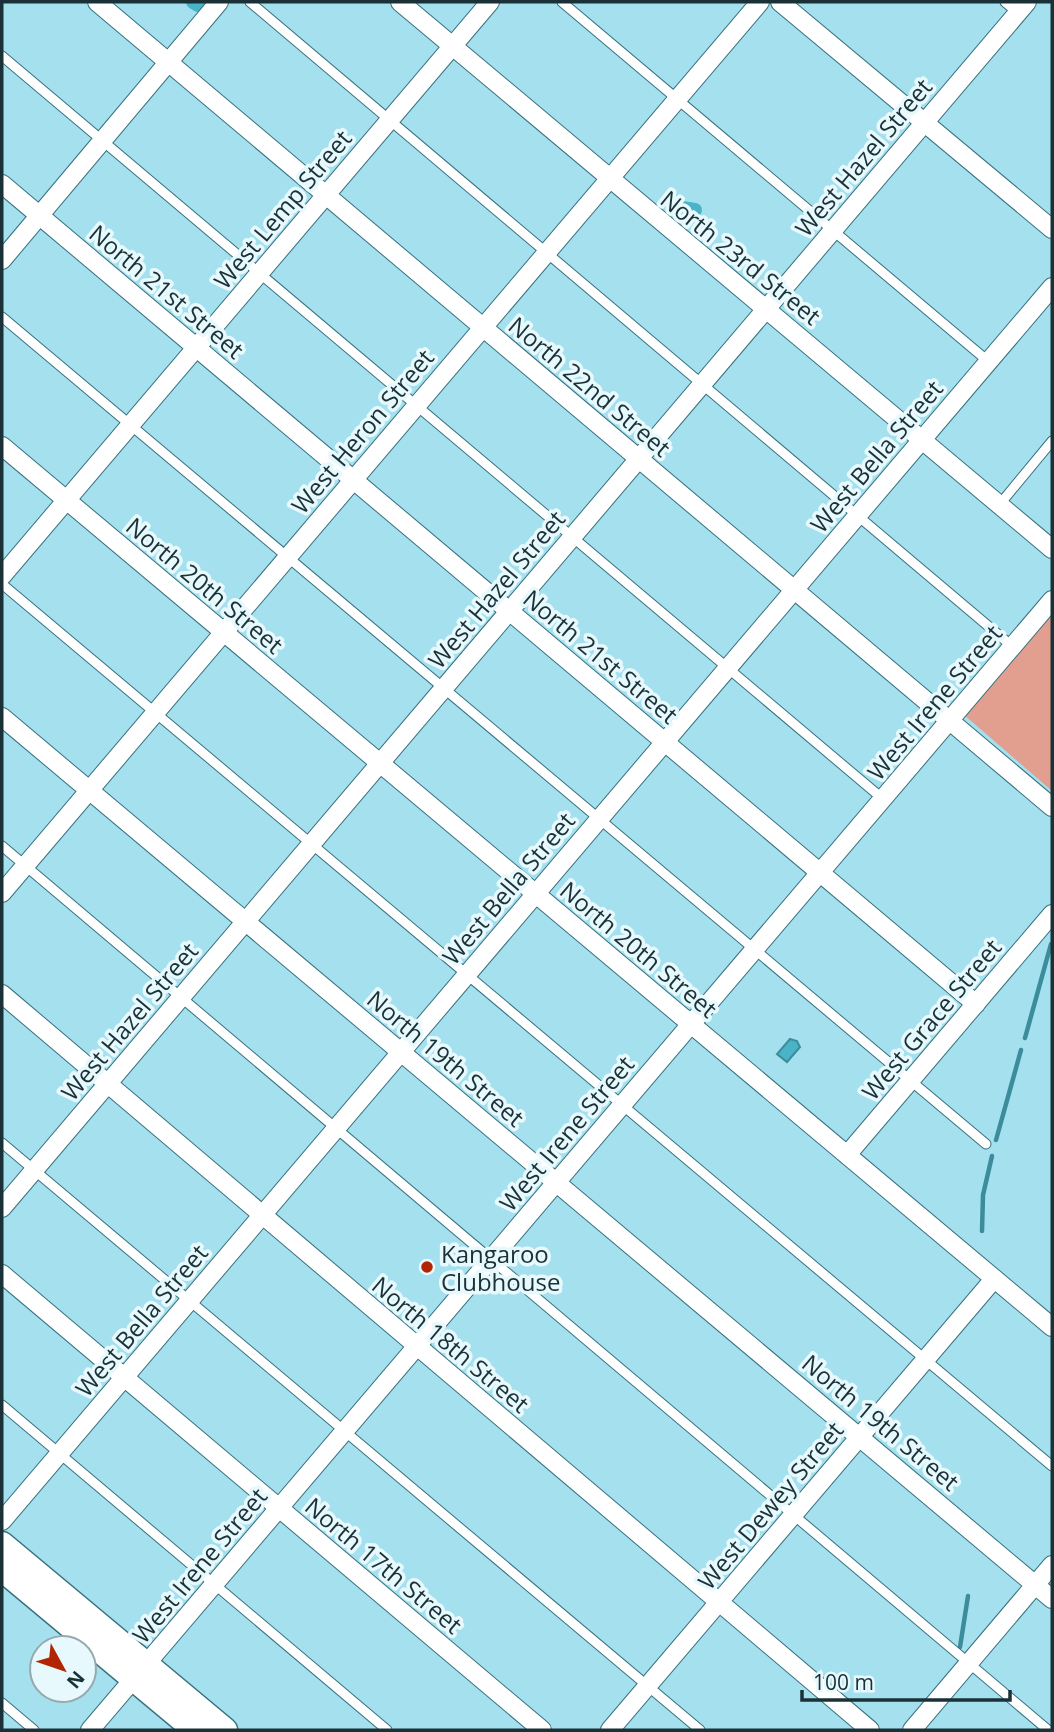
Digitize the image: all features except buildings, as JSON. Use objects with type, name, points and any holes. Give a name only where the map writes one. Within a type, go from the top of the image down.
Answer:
[{"type":"street","name":"North 22nd Street","points":[[97,2],[1052,807]]},
{"type":"street","points":[[2,260],[219,2]]},
{"type":"street","name":"North 23rd Street","points":[[400,2],[608,180],[923,438],[1052,549]]},
{"type":"street","name":"West Lemp Street","points":[[2,576],[491,2]]},
{"type":"street","name":"West Heron Street","points":[[2,893],[760,2]]},
{"type":"street","points":[[780,2],[1052,229]]},
{"type":"street","name":"West Hazel Street","points":[[2,1208],[924,123],[1017,5]]},
{"type":"street","name":"North 21st Street","points":[[2,184],[976,1004]]},
{"type":"street","name":"West Bella Street","points":[[2,1521],[1052,287]]},
{"type":"street","name":"North 20th Street","points":[[2,446],[1052,1328]]},
{"type":"street","name":"West Irene Street","points":[[90,1730],[1052,600]]},
{"type":"street","name":"North 19th Street","points":[[2,717],[1052,1599]]},
{"type":"street","name":"West Grace Street","points":[[847,1155],[1052,914]]},
{"type":"street","name":"North 18th Street","points":[[2,994],[870,1730]]},
{"type":"street","name":"North 17th Street","points":[[2,1275],[542,1730]]},
{"type":"street","name":"West Dewey Street","points":[[610,1730],[994,1279]]},
{"type":"street","points":[[2,1544],[140,1672],[195,1730]]},
{"type":"street","points":[[912,1730],[1052,1565]]},
{"type":"street","points":[[2,1569],[140,1672],[225,1730]]},
{"type":"lane","points":[[250,2],[1013,647]]},
{"type":"lane","points":[[562,2],[989,362]]},
{"type":"lane","points":[[2,56],[883,799]]},
{"type":"lane","points":[[2,317],[986,1144]]},
{"type":"lane","points":[[1000,504],[1052,441]]},
{"type":"lane","points":[[2,584],[1052,1466]]},
{"type":"lane","points":[[2,846],[1048,1730]]},
{"type":"lane","points":[[2,1143],[700,1730]]},
{"type":"lane","points":[[2,1405],[387,1730]]},
{"type":"lane","points":[[2,1703],[34,1730]]},
{"type":"shaded area","points":[[1052,611],[1052,791],[963,714]]},
{"type":"water","points":[[790,1039],[797,1041],[800,1047],[787,1062],[777,1054]]},
{"type":"waterway","points":[[193,2],[198,5]]},
{"type":"waterway","points":[[682,208],[695,210]]},
{"type":"waterway","points":[[1025,1038],[1051,944]]},
{"type":"waterway","points":[[996,1140],[1021,1050]]},
{"type":"waterway","points":[[982,1231],[983,1195],[992,1156]]},
{"type":"waterway","points":[[960,1647],[968,1596]]},
{"type":"place","name":"Kangaroo Clubhouse","points":[[427,1267]]}]
